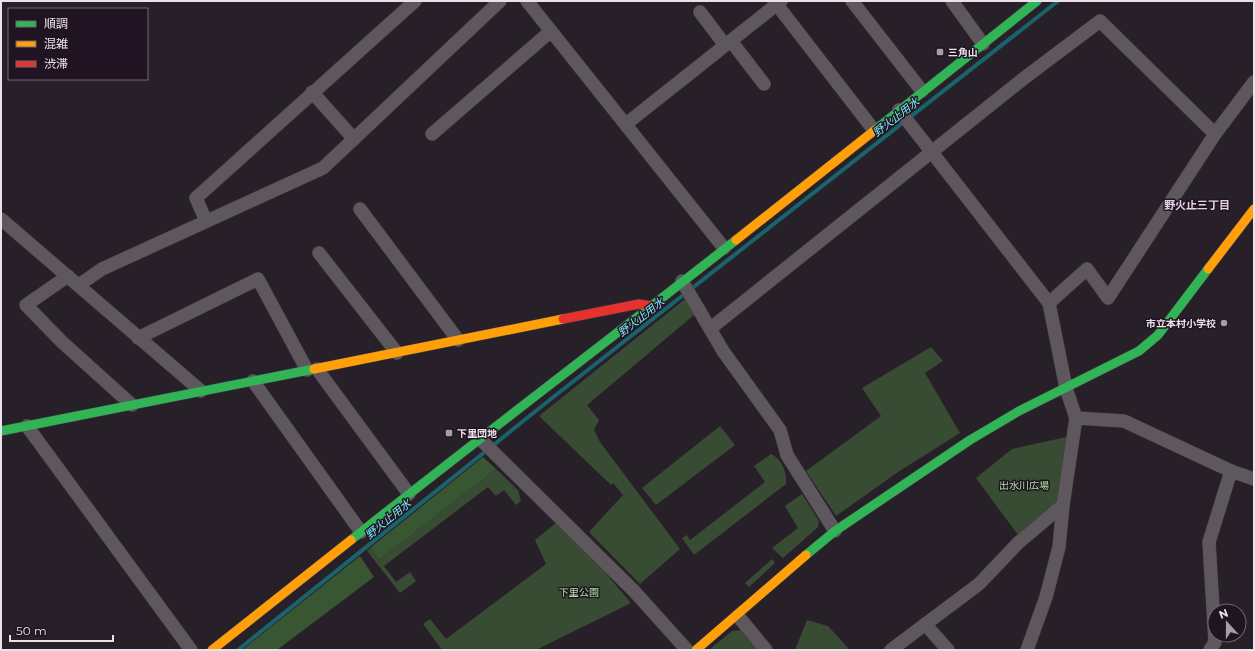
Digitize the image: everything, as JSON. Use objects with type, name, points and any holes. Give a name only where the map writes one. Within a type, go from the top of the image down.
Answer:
[{"type":"street","points":[[206,221],[196,198],[312,92],[415,1]]},
{"type":"street","points":[[78,285],[102,269],[323,168],[500,1]]},
{"type":"street","points":[[527,1],[724,248]]},
{"type":"street","points":[[852,1],[922,91]]},
{"type":"street","points":[[952,1],[983,44]]},
{"type":"street","points":[[212,650],[409,494],[486,445],[652,306],[685,287],[724,248],[873,129],[904,116],[922,91],[1037,1]]},
{"type":"street","points":[[626,124],[778,2],[873,129]]},
{"type":"street","points":[[700,12],[764,84]]},
{"type":"street","points":[[711,328],[1022,79],[1100,21],[1215,134]]},
{"type":"street","points":[[432,134],[551,31]]},
{"type":"street","points":[[1050,303],[1087,268],[1108,298],[1215,134],[1254,82]]},
{"type":"street","points":[[312,92],[354,139]]},
{"type":"street","points":[[904,116],[931,153],[1050,303],[1066,388],[1076,418],[1063,505],[1059,548],[1046,597],[1027,650]]},
{"type":"street","points":[[360,209],[458,340]]},
{"type":"street","points":[[696,650],[738,616],[835,531],[970,440],[1019,411],[1139,351],[1158,334],[1254,209]]},
{"type":"street","points":[[1,219],[201,391]]},
{"type":"street","points":[[319,253],[397,353]]},
{"type":"street","points":[[68,276],[26,305],[62,342],[132,405]]},
{"type":"street","points":[[138,338],[258,279],[312,370],[409,494]]},
{"type":"street","points":[[685,287],[711,328],[723,351],[780,430],[787,455],[835,531]]},
{"type":"street","points":[[1,431],[628,306],[639,304],[652,306]]},
{"type":"street","points":[[253,381],[361,532]]},
{"type":"street","points":[[1076,418],[1124,421],[1230,471],[1254,479]]},
{"type":"street","points":[[27,426],[191,650]]},
{"type":"street","points":[[486,445],[634,591],[687,650]]},
{"type":"street","points":[[1210,650],[1215,642],[1209,542],[1230,471]]},
{"type":"street","points":[[891,650],[978,584],[1018,543],[1063,505]]},
{"type":"street","points":[[738,616],[766,650]]},
{"type":"street","points":[[925,624],[948,650]]},
{"type":"green space","points":[[685,299],[694,315],[587,405],[599,420],[594,430],[600,442],[680,549],[640,584],[589,532],[623,495],[613,483],[611,485],[539,416]]},
{"type":"green space","points":[[931,347],[943,361],[925,373],[960,433],[898,472],[836,516],[806,471],[881,416],[862,388]]},
{"type":"green space","points":[[720,426],[735,445],[656,505],[642,488]]},
{"type":"green space","name":"出水川広場","points":[[1071,436],[1056,504],[1018,535],[976,478],[1012,449]]},
{"type":"green space","points":[[771,454],[778,459],[783,466],[786,475],[786,484],[694,555],[682,538],[687,535],[690,540],[765,482],[754,466]]},
{"type":"green space","points":[[483,457],[496,469],[379,560],[370,548]]},
{"type":"green space","points":[[496,469],[518,490],[521,501],[516,505],[504,490],[496,496],[488,487],[384,566],[396,582],[410,572],[416,581],[400,593],[367,551],[370,548],[379,560]]},
{"type":"green space","points":[[802,494],[819,521],[818,527],[783,558],[772,548],[798,528],[785,506]]},
{"type":"green space","name":"下里公園","points":[[556,523],[604,571],[631,603],[536,650],[442,650],[423,624],[430,619],[446,639],[546,564],[535,540]]},
{"type":"green space","points":[[360,556],[374,577],[277,650],[242,650]]},
{"type":"green space","points":[[772,559],[775,563],[749,587],[745,583]]},
{"type":"green space","points":[[807,620],[828,626],[848,648],[848,650],[795,650]]},
{"type":"green space","points":[[741,630],[760,650],[709,650],[732,631]]},
{"type":"waterway","name":"野火止用水","points":[[238,650],[547,402],[1058,1]]},
{"type":"traffic: fast","points":[[875,130],[1037,1]]},
{"type":"traffic: fast","points":[[351,540],[736,240]]},
{"type":"traffic: fast","points":[[806,555],[835,531],[970,440],[1019,411],[1139,351],[1158,335],[1208,269]]},
{"type":"traffic: fast","points":[[1,431],[314,369]]},
{"type":"traffic: slow","points":[[736,240],[875,130]]},
{"type":"traffic: slow","points":[[1208,269],[1254,209]]},
{"type":"traffic: slow","points":[[314,369],[563,319]]},
{"type":"traffic: slow","points":[[212,650],[351,540]]},
{"type":"traffic: slow","points":[[696,650],[806,555]]},
{"type":"traffic: jam","points":[[563,319],[639,304],[652,306]]},
{"type":"place","name":"三角山","points":[[940,52]]},
{"type":"place","name":"市立本村小学校","points":[[1224,323]]},
{"type":"place","name":"下里団地","points":[[449,433]]},
{"type":"district","name":"野火止三丁目","points":[[1197,205]]}]
